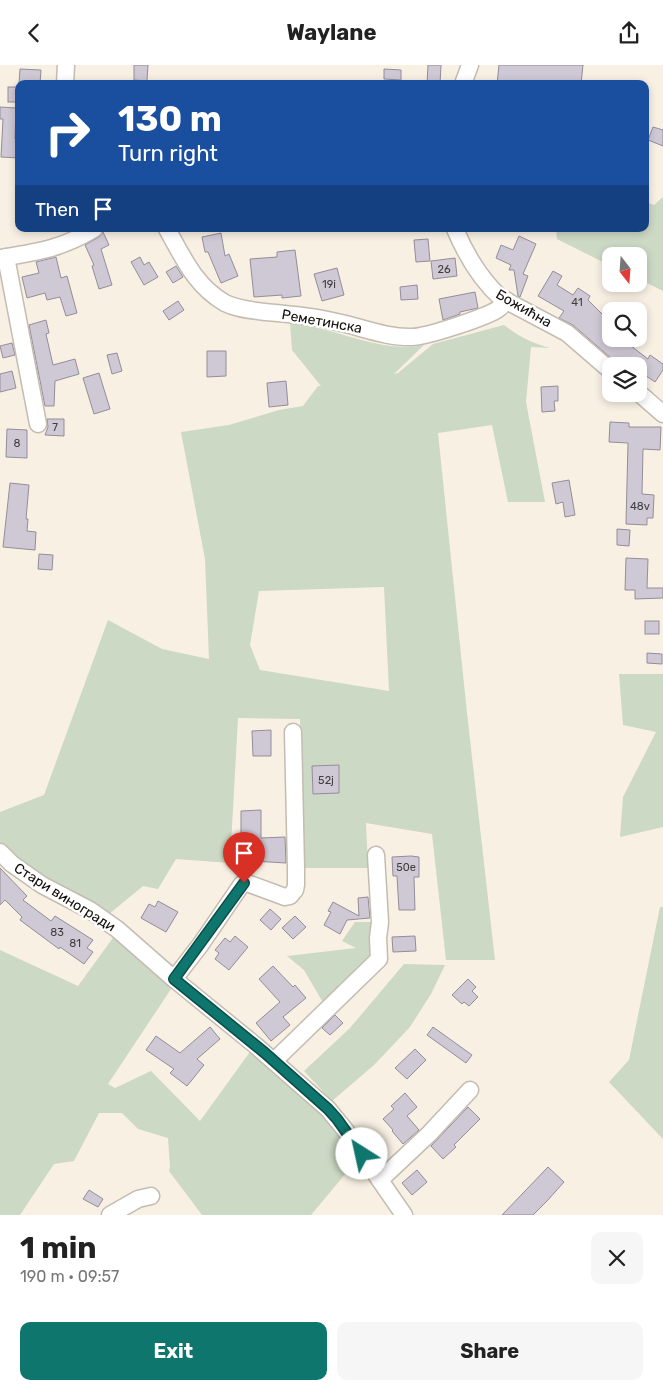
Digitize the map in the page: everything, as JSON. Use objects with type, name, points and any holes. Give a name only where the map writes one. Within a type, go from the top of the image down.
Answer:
[{"type":"street","points":[[65,80],[66,65]]},
{"type":"street","points":[[464,80],[470,65]]},
{"type":"street","points":[[38,424],[3,258],[52,249],[74,241],[89,232]]},
{"type":"street","name":"Реметинска","points":[[169,232],[197,280],[206,290],[226,304],[243,309],[326,319],[389,335],[409,337],[432,333],[482,317],[497,310],[506,301]]},
{"type":"street","name":"Божићна","points":[[456,232],[462,245],[492,291],[506,301],[567,333],[602,363]]},
{"type":"street","points":[[647,400],[663,414]]},
{"type":"street","points":[[174,979],[201,944],[242,884],[247,883],[285,897],[290,896],[294,890],[296,869],[294,732]]},
{"type":"street","name":"Стари виногради","points":[[0,852],[12,864],[42,885],[90,910],[117,929],[174,979],[274,1061],[337,1119],[404,1215]]},
{"type":"street","points":[[274,1061],[379,959],[378,938],[380,922],[376,855]]},
{"type":"street","points":[[380,1180],[429,1134],[470,1090]]},
{"type":"street","points":[[110,1215],[138,1199],[151,1196]]},
{"type":"green space","points":[[663,197],[663,291],[648,284],[648,247],[602,247],[602,262],[557,239],[556,232],[649,232],[649,203],[654,205]]},
{"type":"green space","points":[[290,323],[307,325],[391,346],[424,345],[394,374],[398,373],[433,344],[504,325],[526,339],[550,348],[531,347],[526,402],[545,502],[508,502],[492,425],[438,433],[495,960],[446,960],[432,834],[366,823],[368,868],[302,868],[300,719],[238,718],[230,863],[176,859],[158,889],[143,886],[103,919],[0,846],[0,812],[44,795],[108,620],[162,649],[209,659],[205,559],[181,432],[229,425],[279,410],[303,406],[318,386],[321,386],[292,350]],"holes":[[[384,587],[389,691],[260,670],[250,645],[259,591]]]},
{"type":"green space","points":[[619,674],[663,674],[663,827],[620,837],[623,797],[656,732],[623,725]]},
{"type":"green space","points":[[660,907],[663,907],[663,1139],[609,1082],[629,1060]]},
{"type":"green space","points":[[355,922],[380,922],[380,955],[325,1006],[304,970],[287,956],[356,948],[342,941]]},
{"type":"green space","points":[[115,935],[175,983],[108,1084],[115,1088],[151,1071],[200,1121],[255,1045],[362,1154],[311,1215],[202,1215],[169,1171],[168,1138],[138,1129],[122,1113],[99,1113],[74,1161],[54,1164],[20,1215],[0,1215],[0,950],[78,986]]},
{"type":"green space","points":[[404,964],[445,965],[431,994],[410,1027],[374,1065],[332,1101],[304,1071],[350,1028]]},
{"type":"building","points":[[134,65],[148,65],[147,80],[134,80]]},
{"type":"building","points":[[428,65],[441,65],[440,80],[427,80]]},
{"type":"building","points":[[499,65],[583,65],[581,80],[497,80]]},
{"type":"building","points":[[20,69],[41,70],[40,80],[19,80]]},
{"type":"building","points":[[384,69],[401,70],[401,80],[384,79]]},
{"type":"building","points":[[8,87],[15,87],[15,102],[8,102]]},
{"type":"building","points":[[0,107],[15,108],[15,158],[1,157],[3,119],[0,119]]},
{"type":"building","points":[[653,127],[663,130],[663,146],[649,140]]},
{"type":"building","points":[[103,232],[109,245],[101,249],[112,285],[99,289],[92,266],[94,265],[85,245],[99,237]]},
{"type":"building","points":[[221,233],[225,256],[229,254],[238,276],[221,283],[208,252],[205,252],[202,237]]},
{"type":"building","points":[[519,236],[536,244],[523,274],[528,276],[520,297],[518,296],[514,270],[509,270],[511,265],[496,258],[501,245],[513,250]]},
{"type":"building","points":[[428,239],[430,261],[416,262],[414,240]]},
{"type":"building","points":[[295,250],[301,296],[282,298],[282,295],[254,297],[250,259],[277,257],[277,252]]},
{"type":"building","points":[[56,257],[61,278],[67,276],[77,313],[66,316],[60,297],[47,300],[45,293],[27,298],[22,277],[39,273],[36,262]]},
{"type":"building","points":[[140,257],[144,265],[149,262],[158,277],[144,285],[131,262]]},
{"type":"building","points":[[455,258],[457,276],[433,279],[431,261]]},
{"type":"building","points":[[176,266],[183,277],[173,283],[166,272]]},
{"type":"building","points":[[337,268],[344,295],[322,301],[314,274]]},
{"type":"building","points":[[553,271],[562,276],[557,285],[573,295],[578,288],[590,296],[588,300],[602,314],[602,347],[632,347],[645,357],[610,357],[573,325],[559,318],[564,311],[538,296]]},
{"type":"building","points":[[417,285],[418,299],[401,300],[400,287]]},
{"type":"building","points":[[475,292],[478,308],[460,312],[460,314],[443,320],[439,299]]},
{"type":"building","points":[[178,301],[184,310],[169,320],[163,311]]},
{"type":"building","points":[[46,320],[49,333],[46,334],[53,365],[75,359],[79,374],[55,381],[54,406],[45,406],[29,325]]},
{"type":"building","points":[[12,343],[15,355],[3,358],[0,346]]},
{"type":"building","points":[[207,351],[226,351],[226,376],[207,377]]},
{"type":"building","points":[[117,353],[122,371],[112,374],[107,355]]},
{"type":"building","points":[[650,355],[663,364],[663,370],[655,382],[647,376],[647,358]]},
{"type":"building","points":[[12,371],[16,388],[0,392],[0,374]]},
{"type":"building","points":[[99,373],[110,409],[94,414],[83,378]]},
{"type":"building","points":[[286,381],[288,405],[269,407],[267,383]]},
{"type":"building","points":[[558,386],[558,401],[554,401],[555,411],[542,412],[541,387]]},
{"type":"building","points":[[47,419],[64,419],[64,436],[45,435],[48,427]]},
{"type":"building","points":[[610,422],[629,423],[629,427],[661,427],[660,450],[643,449],[642,494],[654,495],[653,518],[647,518],[647,525],[626,524],[628,443],[609,442]]},
{"type":"building","points":[[7,429],[27,430],[27,458],[6,457]]},
{"type":"building","points":[[569,480],[575,515],[565,517],[563,502],[556,504],[552,483]]},
{"type":"building","points":[[10,483],[29,485],[26,519],[28,519],[27,531],[36,532],[35,550],[3,547]]},
{"type":"building","points":[[617,529],[630,530],[629,546],[617,545]]},
{"type":"building","points":[[39,554],[53,555],[52,570],[38,569]]},
{"type":"building","points":[[626,558],[648,559],[647,588],[663,588],[663,598],[635,599],[635,590],[625,590]]},
{"type":"building","points":[[645,621],[659,621],[659,634],[645,634]]},
{"type":"building","points":[[647,653],[662,654],[662,664],[647,663]]},
{"type":"building","points":[[271,730],[271,756],[253,756],[252,731]]},
{"type":"building","points":[[339,765],[339,793],[313,794],[312,766]]},
{"type":"building","points":[[261,810],[261,838],[285,837],[286,863],[236,860],[236,841],[241,841],[241,811]]},
{"type":"building","points":[[392,857],[419,857],[419,877],[414,877],[415,910],[399,910],[397,876],[393,876]]},
{"type":"building","points":[[0,868],[27,896],[23,900],[51,921],[55,916],[93,940],[87,948],[93,952],[84,964],[60,947],[59,949],[20,920],[22,917],[5,900],[0,905]]},
{"type":"building","points":[[368,897],[370,918],[347,920],[340,934],[324,925],[331,912],[328,911],[333,902],[359,916],[358,898]]},
{"type":"building","points":[[158,901],[178,912],[166,932],[141,918],[149,904],[155,907]]},
{"type":"building","points":[[270,909],[281,919],[271,930],[260,920]]},
{"type":"building","points":[[295,916],[306,927],[293,939],[282,928]]},
{"type":"building","points":[[235,936],[248,947],[229,970],[215,959],[219,953],[215,950],[225,938],[230,942]]},
{"type":"building","points":[[415,936],[416,951],[393,952],[392,937]]},
{"type":"building","points":[[273,966],[293,987],[295,985],[306,998],[283,1017],[290,1025],[271,1041],[256,1023],[280,1002],[259,979]]},
{"type":"building","points":[[468,979],[476,987],[472,991],[478,997],[469,1006],[464,1002],[462,1004],[452,995]]},
{"type":"building","points":[[335,1015],[343,1023],[330,1035],[322,1028]]},
{"type":"building","points":[[210,1027],[220,1039],[197,1059],[204,1065],[187,1086],[170,1073],[174,1069],[146,1050],[156,1036],[180,1053]]},
{"type":"building","points":[[433,1027],[472,1055],[466,1063],[427,1035]]},
{"type":"building","points":[[415,1049],[426,1060],[407,1079],[395,1068]]},
{"type":"building","points":[[405,1093],[417,1107],[407,1116],[419,1130],[403,1144],[383,1119],[394,1109],[391,1106]]},
{"type":"building","points":[[468,1107],[480,1119],[443,1159],[431,1146]]},
{"type":"building","points":[[548,1167],[564,1182],[547,1201],[533,1215],[502,1215]]},
{"type":"building","points":[[417,1170],[427,1182],[412,1195],[402,1183]]},
{"type":"building","points":[[89,1190],[103,1199],[98,1207],[83,1199]]},
{"type":"route","points":[[244,883],[174,979],[265,1053],[328,1109],[362,1154]]}]
